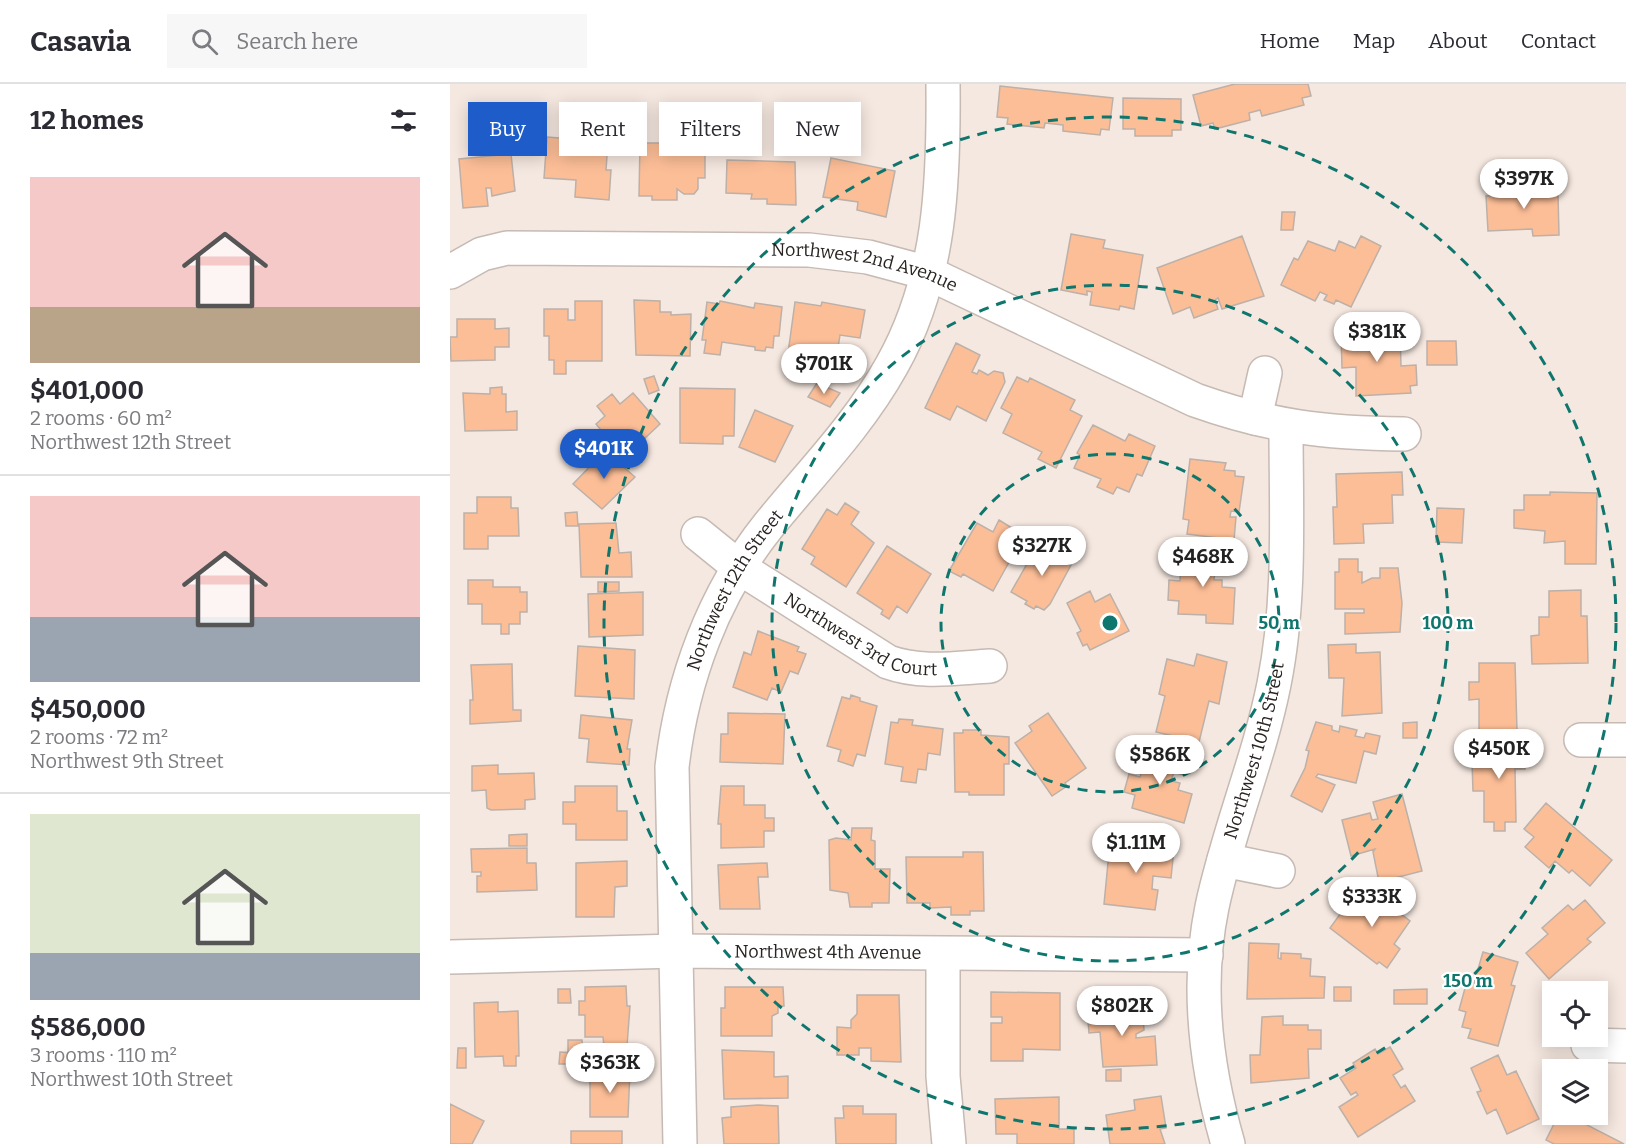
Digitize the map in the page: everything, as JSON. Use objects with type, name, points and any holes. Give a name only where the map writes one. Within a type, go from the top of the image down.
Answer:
[{"type":"street","name":"Northwest 12th Street","points":[[680,1144],[672,767],[677,726],[687,682],[708,627],[740,568],[766,528],[842,440],[867,407],[893,363],[917,310],[934,252],[943,177],[943,84]]},
{"type":"street","name":"Northwest 2nd Avenue","points":[[450,272],[482,254],[507,248],[809,250],[868,257],[928,273],[1195,400],[1270,422],[1335,433],[1404,434]]},
{"type":"street","points":[[1265,373],[1270,422]]},
{"type":"street","name":"Northwest 10th Street","points":[[1228,1144],[1212,1084],[1206,1042],[1206,955],[1212,906],[1274,685],[1283,629],[1286,594],[1270,422]]},
{"type":"street","name":"Northwest 3rd Court","points":[[698,534],[740,568],[888,662],[903,668],[925,670],[990,666]]},
{"type":"street","points":[[1581,740],[1626,740]]},
{"type":"street","name":"Northwest 10th Street","points":[[1224,860],[1278,871]]},
{"type":"street","name":"Northwest 4th Avenue","points":[[450,957],[677,951],[1206,955]]},
{"type":"street","points":[[943,954],[943,1076],[949,1144]]},
{"type":"street","points":[[1608,1046],[1626,1046]]},
{"type":"building","points":[[1235,84],[1308,84],[1311,96],[1302,98],[1304,105],[1262,116],[1260,110],[1249,113],[1250,120],[1215,129],[1213,123],[1201,126],[1193,95]]},
{"type":"building","points":[[1000,86],[1113,98],[1109,130],[1101,129],[1100,135],[1063,131],[1063,125],[1045,123],[1044,128],[1007,124],[1008,118],[997,117]]},
{"type":"building","points":[[1123,98],[1181,99],[1181,130],[1172,130],[1172,136],[1135,136],[1135,129],[1123,129]]},
{"type":"building","points":[[547,137],[559,138],[559,156],[607,156],[606,170],[611,170],[609,200],[575,197],[576,180],[544,178]]},
{"type":"building","points":[[647,143],[659,143],[659,156],[705,156],[705,178],[698,178],[698,189],[694,194],[684,194],[677,189],[677,200],[652,200],[652,196],[639,196],[640,156],[647,156]]},
{"type":"building","points":[[511,156],[515,191],[492,196],[491,188],[486,188],[488,206],[463,208],[459,159]]},
{"type":"building","points":[[831,158],[895,171],[886,217],[857,210],[858,202],[823,197]]},
{"type":"building","points":[[727,160],[795,162],[796,205],[767,204],[767,199],[751,199],[752,194],[726,193]]},
{"type":"building","points":[[1537,180],[1537,194],[1558,194],[1559,235],[1533,236],[1532,229],[1488,231],[1486,196],[1507,195],[1507,181]]},
{"type":"building","points":[[1282,212],[1295,212],[1293,230],[1281,230]]},
{"type":"building","points":[[1071,234],[1105,240],[1103,248],[1143,255],[1134,309],[1120,306],[1119,310],[1090,305],[1092,292],[1087,291],[1087,295],[1061,290]]},
{"type":"building","points":[[1242,236],[1264,296],[1222,309],[1218,298],[1215,300],[1218,309],[1194,318],[1190,307],[1173,314],[1157,268]]},
{"type":"building","points":[[1361,236],[1381,246],[1351,307],[1336,300],[1334,304],[1324,300],[1327,295],[1320,292],[1315,301],[1281,285],[1294,258],[1298,260],[1308,241],[1335,251],[1339,241],[1355,248]]},
{"type":"building","points":[[634,300],[660,301],[660,312],[671,312],[671,315],[691,314],[690,356],[636,355]]},
{"type":"building","points":[[575,301],[602,301],[602,361],[566,361],[566,374],[554,374],[554,360],[549,360],[549,336],[544,336],[544,309],[568,309],[568,320],[575,320]]},
{"type":"building","points":[[720,301],[754,308],[755,303],[782,307],[779,336],[774,336],[773,348],[766,347],[765,351],[755,350],[755,347],[722,342],[720,355],[704,353],[706,340],[702,340],[707,302],[719,304]]},
{"type":"building","points":[[795,302],[821,306],[822,302],[865,310],[860,338],[840,335],[838,348],[847,349],[845,362],[836,361],[832,375],[817,373],[818,361],[804,358],[802,371],[786,368]]},
{"type":"building","points":[[457,319],[495,319],[495,329],[509,328],[509,347],[495,347],[495,360],[451,361],[450,337],[457,337]]},
{"type":"building","points":[[1372,330],[1372,333],[1400,332],[1401,366],[1416,365],[1417,385],[1410,386],[1411,393],[1356,396],[1356,367],[1342,368],[1341,332]]},
{"type":"building","points":[[1427,341],[1456,341],[1457,365],[1427,365]]},
{"type":"building","points":[[956,343],[980,355],[972,372],[977,374],[979,370],[988,375],[994,371],[1003,373],[1005,382],[986,421],[957,406],[950,420],[925,408]]},
{"type":"building","points":[[654,376],[659,390],[649,394],[644,379]]},
{"type":"building","points":[[1017,377],[1028,382],[1030,378],[1075,400],[1070,410],[1082,416],[1056,468],[1038,459],[1042,452],[1003,433],[1012,414],[1001,408]]},
{"type":"building","points":[[817,383],[840,393],[830,407],[808,397]]},
{"type":"building","points":[[502,387],[502,394],[506,394],[506,412],[517,411],[517,430],[465,431],[463,393],[490,394],[490,388]]},
{"type":"building","points":[[680,388],[735,389],[734,436],[723,436],[723,444],[680,443]]},
{"type":"building","points":[[633,393],[660,424],[624,458],[596,424],[605,416],[597,406],[612,394],[620,404]]},
{"type":"building","points":[[755,410],[793,426],[775,462],[739,447]]},
{"type":"building","points":[[1093,425],[1125,441],[1129,434],[1155,446],[1142,476],[1137,474],[1129,492],[1117,487],[1113,494],[1097,487],[1101,479],[1074,468],[1080,455],[1077,453]]},
{"type":"building","points":[[605,451],[635,477],[602,509],[573,484]]},
{"type":"building","points":[[1190,459],[1226,463],[1224,470],[1235,471],[1235,476],[1244,477],[1239,512],[1231,511],[1230,517],[1236,517],[1234,540],[1187,534],[1189,520],[1183,519]]},
{"type":"building","points":[[1402,472],[1403,495],[1392,495],[1393,523],[1363,524],[1364,543],[1334,544],[1333,507],[1337,507],[1336,474]]},
{"type":"building","points":[[1550,492],[1597,493],[1596,564],[1565,564],[1565,541],[1544,543],[1545,531],[1514,528],[1514,510],[1524,510],[1524,495],[1550,495]]},
{"type":"building","points":[[477,497],[511,497],[511,508],[518,508],[519,536],[488,536],[488,549],[464,549],[464,513],[477,513]]},
{"type":"building","points":[[845,503],[859,512],[851,524],[874,543],[846,587],[811,564],[815,557],[802,549],[827,509],[837,515]]},
{"type":"building","points":[[1437,508],[1464,509],[1462,543],[1436,542]]},
{"type":"building","points":[[577,512],[578,526],[566,526],[565,513]]},
{"type":"building","points":[[999,520],[1012,528],[1006,540],[1018,546],[993,591],[963,574],[961,577],[949,571],[977,523],[993,532]]},
{"type":"building","points":[[616,523],[619,553],[631,552],[632,577],[581,577],[579,524]]},
{"type":"building","points":[[1049,540],[1062,548],[1057,557],[1071,565],[1050,604],[1044,610],[1036,606],[1034,609],[1025,604],[1027,601],[1011,592],[1037,546],[1044,550]]},
{"type":"building","points":[[887,546],[931,574],[907,613],[897,606],[889,619],[881,614],[883,610],[857,593]]},
{"type":"building","points":[[1182,550],[1223,550],[1221,571],[1215,571],[1214,580],[1222,580],[1222,587],[1235,588],[1233,624],[1206,623],[1206,615],[1178,614],[1179,601],[1168,600],[1169,580],[1180,581]]},
{"type":"building","points":[[1339,559],[1358,559],[1358,572],[1362,572],[1362,583],[1372,578],[1380,578],[1380,568],[1398,568],[1402,603],[1400,632],[1345,634],[1345,613],[1364,613],[1364,609],[1335,609],[1335,572],[1339,572]]},
{"type":"building","points":[[468,580],[493,580],[493,587],[520,587],[520,592],[527,592],[527,612],[520,612],[520,624],[509,624],[509,634],[501,634],[501,624],[482,624],[482,604],[468,604]]},
{"type":"building","points":[[598,582],[619,582],[619,591],[598,592]]},
{"type":"building","points":[[1581,590],[1581,616],[1587,616],[1588,663],[1532,664],[1531,636],[1539,635],[1539,617],[1549,617],[1549,591]]},
{"type":"building","points":[[1090,591],[1095,602],[1110,594],[1129,631],[1090,650],[1087,644],[1083,646],[1077,633],[1081,631],[1067,603]]},
{"type":"building","points":[[643,592],[643,635],[589,637],[588,594]]},
{"type":"building","points":[[758,631],[799,647],[797,651],[806,654],[798,674],[790,671],[781,692],[772,688],[767,700],[733,687],[744,652],[751,655]]},
{"type":"building","points":[[1356,644],[1356,653],[1380,652],[1382,713],[1342,716],[1344,678],[1329,678],[1328,645]]},
{"type":"building","points":[[578,646],[635,650],[634,699],[575,696]]},
{"type":"building","points":[[1197,654],[1227,662],[1219,704],[1209,701],[1199,742],[1156,732],[1165,696],[1159,694],[1167,659],[1194,666]]},
{"type":"building","points":[[1479,663],[1515,663],[1517,730],[1479,730],[1479,699],[1469,700],[1469,682],[1479,682]]},
{"type":"building","points":[[512,664],[513,710],[521,710],[521,721],[470,724],[470,700],[473,700],[471,665]]},
{"type":"building","points":[[851,695],[860,698],[860,701],[877,706],[865,756],[857,754],[853,766],[838,761],[841,750],[827,746],[842,697],[850,699]]},
{"type":"building","points":[[728,713],[785,714],[783,764],[720,762],[721,734],[728,734]]},
{"type":"building","points":[[1048,713],[1086,768],[1065,783],[1067,786],[1052,796],[1015,743],[1032,731],[1029,726]]},
{"type":"building","points":[[581,715],[632,720],[627,749],[630,749],[629,765],[587,762],[589,739],[579,738]]},
{"type":"building","points":[[899,719],[913,720],[912,725],[943,729],[940,755],[928,753],[926,770],[918,769],[916,783],[901,781],[903,767],[885,764],[891,722],[898,723]]},
{"type":"building","points":[[1316,722],[1332,726],[1332,730],[1339,732],[1340,726],[1357,730],[1355,736],[1364,738],[1366,733],[1380,736],[1376,754],[1364,751],[1356,783],[1318,774],[1316,777],[1335,785],[1322,812],[1291,796],[1305,768],[1309,751],[1306,750]]},
{"type":"building","points":[[1417,722],[1417,738],[1403,738],[1403,723]]},
{"type":"building","points":[[963,730],[981,730],[981,735],[1009,737],[1009,764],[1004,764],[1004,795],[969,795],[969,792],[955,792],[954,733],[963,733]]},
{"type":"building","points":[[1524,741],[1525,769],[1515,769],[1516,822],[1505,822],[1505,831],[1494,831],[1494,822],[1484,822],[1484,791],[1473,791],[1472,762],[1483,762],[1483,742]]},
{"type":"building","points":[[1149,746],[1188,755],[1183,775],[1174,772],[1171,781],[1180,783],[1178,790],[1192,794],[1184,823],[1132,808],[1135,795],[1124,792],[1129,774],[1140,777]]},
{"type":"building","points":[[498,765],[498,774],[534,773],[535,799],[525,800],[525,809],[491,810],[487,808],[486,790],[472,791],[472,766]]},
{"type":"building","points":[[575,786],[617,786],[617,811],[627,811],[627,840],[576,840],[576,824],[563,824],[563,802],[575,802]]},
{"type":"building","points":[[721,786],[744,786],[744,805],[765,805],[765,818],[774,818],[774,831],[764,831],[764,847],[721,848],[721,824],[718,824]]},
{"type":"building","points":[[1402,794],[1422,871],[1379,882],[1373,852],[1375,849],[1351,856],[1342,820],[1370,813],[1372,820],[1378,819],[1373,802]]},
{"type":"building","points":[[1546,803],[1612,860],[1590,886],[1572,870],[1569,873],[1555,861],[1549,868],[1525,847],[1534,837],[1524,829]]},
{"type":"building","points":[[852,828],[872,828],[871,840],[875,841],[875,869],[890,869],[889,903],[872,903],[872,907],[850,907],[848,893],[830,890],[829,840],[836,838],[851,840]]},
{"type":"building","points":[[527,834],[527,846],[509,846],[509,835]]},
{"type":"building","points":[[1110,842],[1174,849],[1171,878],[1153,876],[1152,889],[1158,890],[1155,910],[1104,904]]},
{"type":"building","points":[[527,848],[527,863],[536,863],[537,890],[477,892],[477,876],[481,876],[481,872],[472,872],[471,849]]},
{"type":"building","points":[[963,852],[983,852],[984,911],[970,911],[970,915],[951,915],[951,907],[930,908],[930,903],[907,903],[906,857],[963,857]]},
{"type":"building","points":[[627,861],[627,886],[615,887],[614,917],[576,917],[576,863]]},
{"type":"building","points":[[767,863],[768,877],[758,877],[760,909],[720,909],[718,865]]},
{"type":"building","points":[[1367,888],[1410,921],[1394,944],[1400,949],[1387,968],[1379,962],[1377,964],[1330,928],[1346,906],[1358,915],[1361,911],[1354,905],[1356,899]]},
{"type":"building","points":[[1585,900],[1605,923],[1587,939],[1591,942],[1549,979],[1526,953],[1548,934],[1542,928],[1568,905],[1573,910]]},
{"type":"building","points":[[1249,943],[1279,944],[1278,958],[1281,959],[1281,953],[1301,954],[1301,958],[1311,959],[1310,976],[1325,977],[1324,998],[1247,999]]},
{"type":"building","points":[[1483,952],[1518,962],[1511,985],[1515,986],[1498,1046],[1468,1038],[1471,1029],[1462,1027],[1466,1012],[1459,1010],[1467,981],[1474,983]]},
{"type":"building","points":[[626,986],[627,1006],[630,1006],[627,1046],[604,1047],[603,1037],[585,1037],[585,1015],[579,1015],[579,1001],[585,1001],[585,987]]},
{"type":"building","points":[[725,987],[783,987],[784,1006],[778,1006],[778,1013],[772,1016],[772,1036],[721,1036],[721,1008],[725,1008]]},
{"type":"building","points":[[1334,987],[1351,987],[1351,1001],[1334,1001]]},
{"type":"building","points":[[558,989],[570,989],[571,1003],[558,1003]]},
{"type":"building","points":[[1427,989],[1427,1004],[1394,1004],[1394,990]]},
{"type":"building","points":[[991,992],[1060,993],[1060,1050],[1023,1049],[1023,1061],[991,1061],[991,1023],[1002,1023],[1002,1017],[991,1017]]},
{"type":"building","points":[[857,995],[899,995],[901,1062],[871,1061],[871,1048],[859,1048],[859,1055],[837,1055],[837,1027],[851,1028],[851,1020],[857,1014]]},
{"type":"building","points":[[498,1002],[498,1012],[518,1011],[519,1056],[516,1056],[516,1066],[504,1066],[503,1056],[475,1057],[474,1003]]},
{"type":"building","points":[[1135,1005],[1136,1014],[1143,1016],[1144,1030],[1136,1034],[1136,1038],[1155,1036],[1157,1065],[1103,1067],[1100,1032],[1089,1033],[1087,1008]]},
{"type":"building","points":[[1283,1016],[1283,1025],[1308,1025],[1308,1030],[1321,1030],[1321,1049],[1308,1049],[1309,1078],[1251,1083],[1250,1055],[1260,1055],[1262,1017]]},
{"type":"building","points":[[568,1040],[582,1040],[583,1052],[568,1052]]},
{"type":"building","points":[[1390,1047],[1403,1069],[1393,1075],[1401,1088],[1405,1085],[1415,1101],[1358,1137],[1339,1107],[1358,1095],[1356,1092],[1351,1095],[1340,1078],[1356,1068],[1353,1063],[1375,1049],[1378,1054]]},
{"type":"building","points":[[458,1048],[466,1048],[466,1068],[457,1068]]},
{"type":"building","points":[[722,1050],[774,1052],[774,1077],[788,1076],[788,1098],[724,1099]]},
{"type":"building","points":[[560,1052],[575,1053],[574,1064],[559,1064]]},
{"type":"building","points":[[1498,1055],[1507,1075],[1516,1071],[1539,1119],[1507,1134],[1496,1109],[1487,1114],[1477,1092],[1481,1091],[1471,1068]]},
{"type":"building","points":[[1121,1069],[1121,1081],[1106,1081],[1106,1070]]},
{"type":"building","points":[[630,1070],[628,1117],[590,1117],[590,1071]]},
{"type":"building","points":[[1161,1096],[1166,1128],[1160,1129],[1165,1144],[1110,1144],[1106,1115],[1135,1110],[1134,1100]]},
{"type":"building","points":[[1059,1097],[1059,1129],[1074,1129],[1074,1144],[1017,1144],[1017,1134],[996,1134],[995,1099]]},
{"type":"building","points":[[450,1104],[484,1121],[472,1144],[450,1144]]},
{"type":"building","points":[[778,1106],[779,1144],[724,1144],[722,1118],[731,1117],[731,1107]]},
{"type":"building","points":[[843,1106],[863,1106],[863,1114],[896,1114],[896,1144],[836,1144],[835,1118],[844,1118]]},
{"type":"building","points":[[1554,1125],[1587,1125],[1624,1144],[1554,1144],[1546,1140]]},
{"type":"building","points":[[571,1131],[622,1131],[622,1144],[571,1144]]}]
